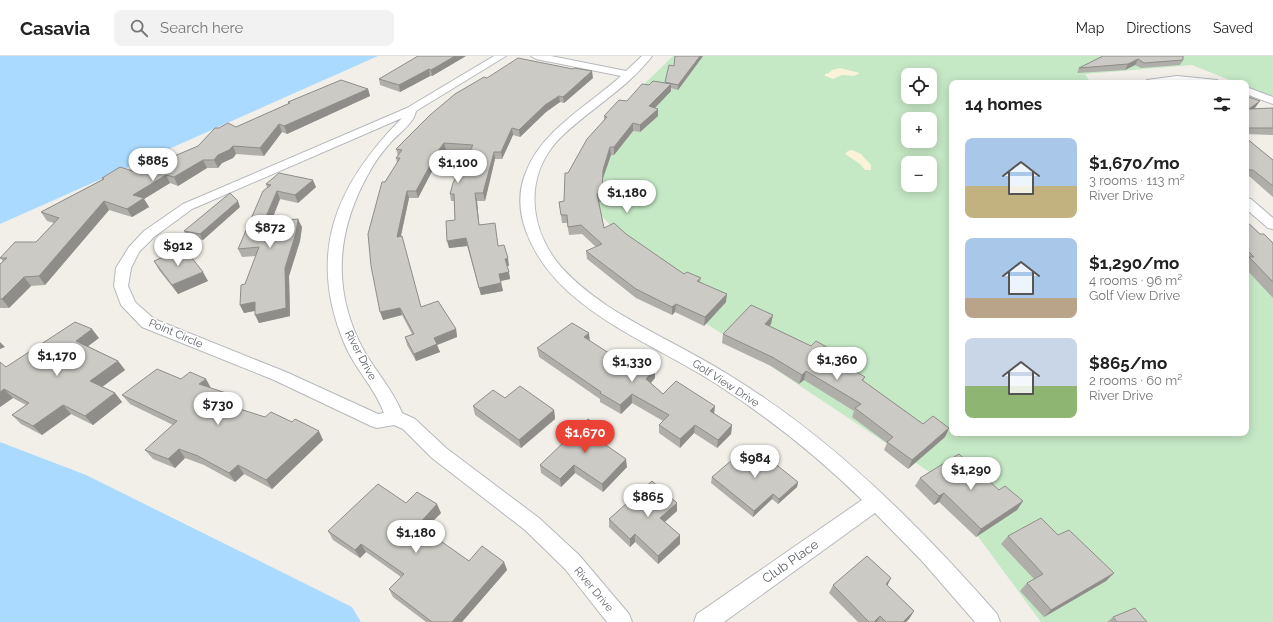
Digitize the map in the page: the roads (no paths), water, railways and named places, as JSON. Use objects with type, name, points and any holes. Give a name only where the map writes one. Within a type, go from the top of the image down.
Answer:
[{"type":"street","name":"River Drive","points":[[501,56],[411,110],[410,116],[378,148],[353,187],[338,229],[335,253],[338,297],[353,345],[369,373],[390,402],[395,418],[409,424],[439,453],[532,524],[572,562],[621,622]]},
{"type":"street","points":[[536,56],[628,74]]},
{"type":"street","name":"Golf View Drive","points":[[647,56],[562,130],[549,143],[534,168],[527,196],[528,214],[533,233],[543,252],[565,280],[587,299],[613,317],[679,353],[760,405],[819,451],[876,501],[922,547],[989,622]]},
{"type":"street","points":[[1162,80],[1193,80]]},
{"type":"street","points":[[1249,91],[1273,101]]},
{"type":"street","name":"Point Circle","points":[[395,418],[377,421],[321,393],[148,323],[135,314],[126,304],[121,286],[122,273],[127,260],[136,247],[147,234],[179,211],[206,197],[411,110]]},
{"type":"street","points":[[1249,205],[1273,225]]},
{"type":"street","name":"Club Place","points":[[705,622],[876,501]]},
{"type":"water","points":[[0,56],[378,56],[0,224]]},
{"type":"water","points":[[0,442],[86,475],[352,607],[361,622],[0,622]]}]
